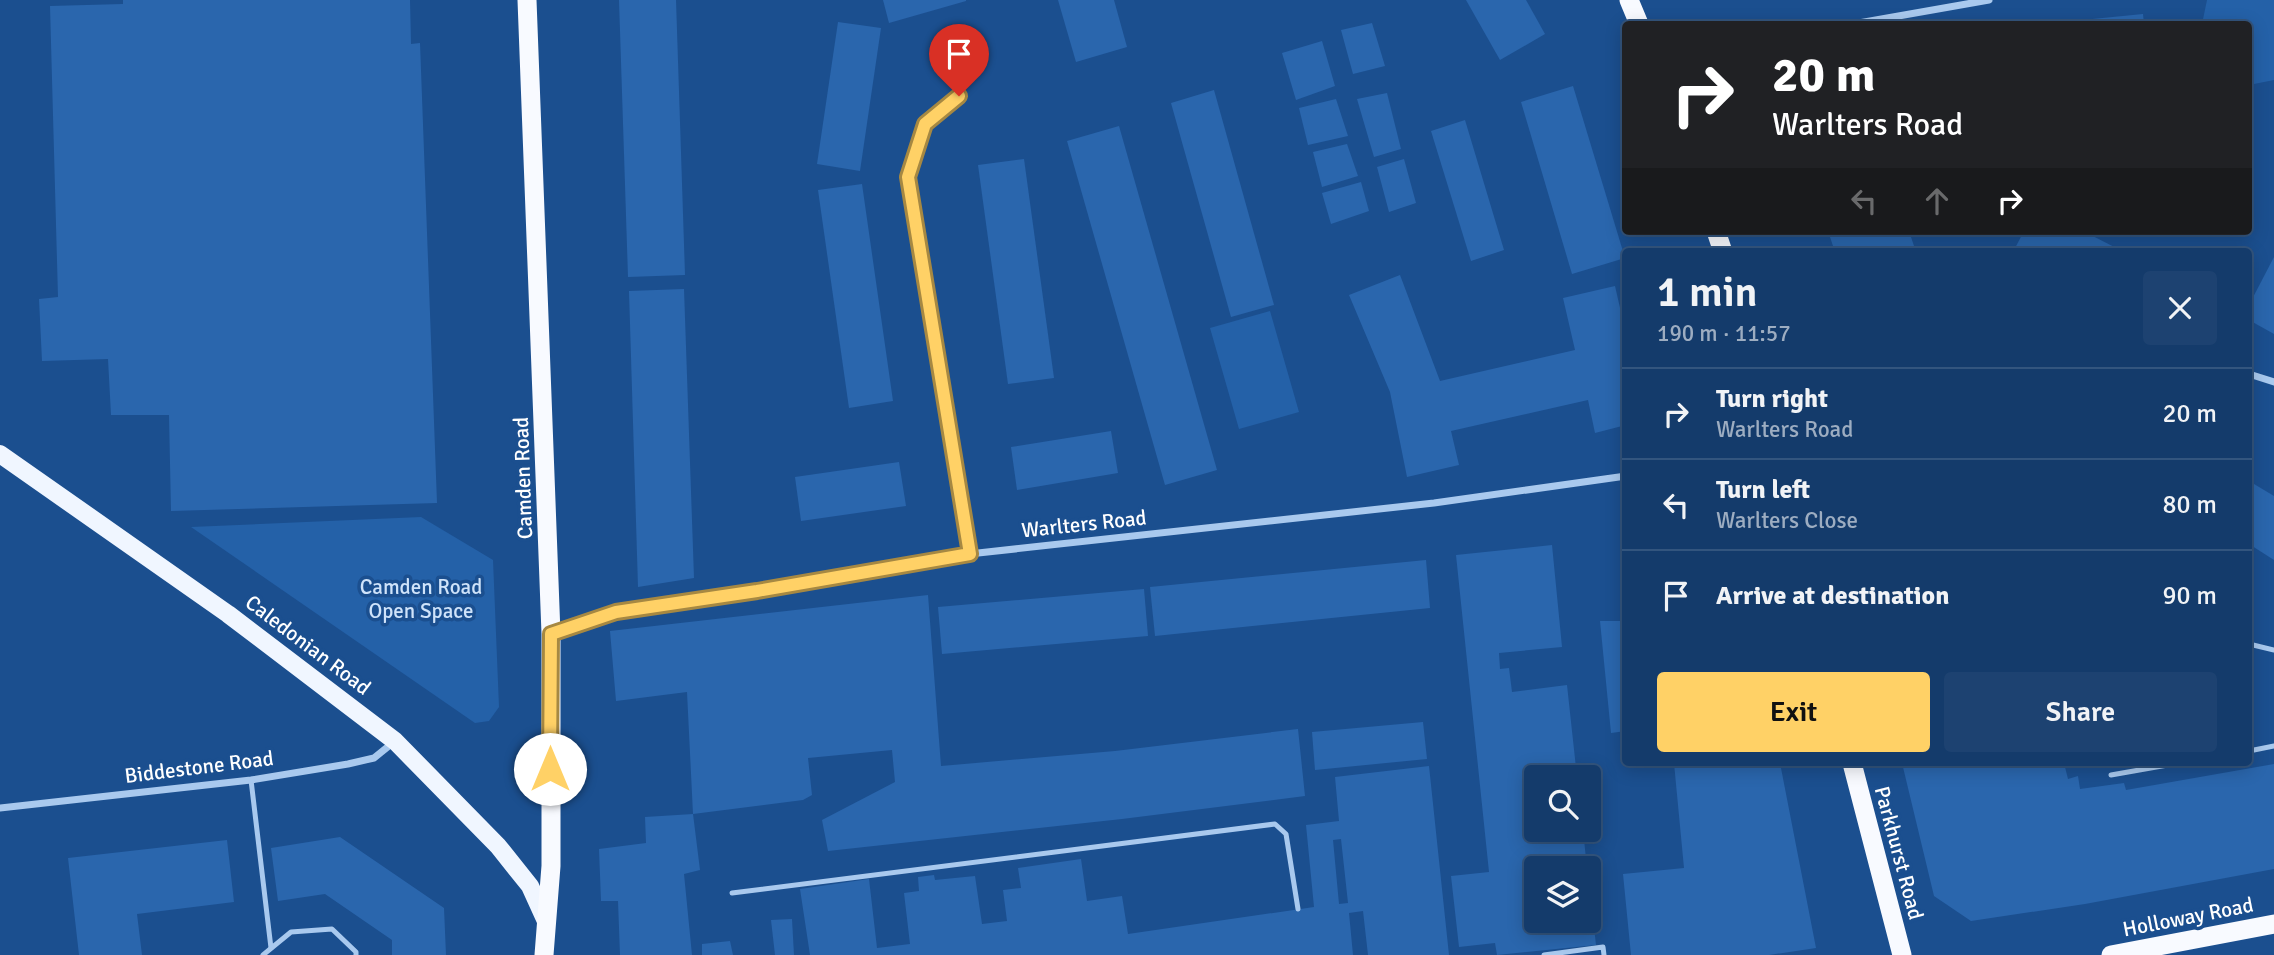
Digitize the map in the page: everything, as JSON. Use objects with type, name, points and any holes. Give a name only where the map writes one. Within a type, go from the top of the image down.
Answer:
[{"type":"highway","name":"Camden Road","points":[[527,0],[551,634],[551,866],[544,955]]},
{"type":"highway","points":[[1629,0],[1638,21]]},
{"type":"highway","name":"Parkhurst Road","points":[[1853,766],[1902,955]]},
{"type":"highway","name":"Holloway Road","points":[[2111,955],[2274,924]]},
{"type":"main road","name":"Caledonian Road","points":[[0,454],[228,614],[395,741],[499,846],[526,880],[545,919]]},
{"type":"street","points":[[1870,21],[1989,0]]},
{"type":"street","points":[[2252,375],[2274,382]]},
{"type":"street","name":"Warlters Road","points":[[551,634],[616,612],[970,554],[1434,503],[1622,477]]},
{"type":"street","name":"Biddestone Road","points":[[0,808],[251,780],[374,758],[395,741]]},
{"type":"lane","points":[[959,96],[925,124],[908,177],[970,554]]},
{"type":"lane","points":[[2252,644],[2274,650]]},
{"type":"lane","points":[[2252,750],[2274,746]]},
{"type":"lane","points":[[2111,775],[2162,766]]},
{"type":"lane","points":[[251,780],[271,948]]},
{"type":"lane","points":[[732,893],[1275,824],[1286,834],[1298,909]]},
{"type":"lane","points":[[263,955],[291,932],[332,929],[356,951],[356,955]]},
{"type":"lane","points":[[1544,955],[1603,947],[1604,955]]},
{"type":"green space","points":[[2207,0],[2274,0],[2274,80],[2252,84],[2252,21],[2203,21]]},
{"type":"green space","points":[[1270,311],[1299,412],[1239,429],[1210,328]]},
{"type":"green space","name":"Camden Road Open Space","points":[[421,517],[493,560],[499,707],[489,721],[475,723],[191,527]]},
{"type":"building","points":[[123,0],[410,0],[411,44],[420,43],[437,503],[171,511],[169,415],[111,415],[108,359],[42,361],[39,299],[58,297],[50,6],[123,4]]},
{"type":"building","points":[[619,0],[676,0],[685,275],[628,277]]},
{"type":"building","points":[[883,0],[966,0],[966,1],[889,23]]},
{"type":"building","points":[[1058,0],[1114,0],[1127,47],[1076,62]]},
{"type":"building","points":[[1466,0],[1526,0],[1545,34],[1500,60]]},
{"type":"building","points":[[2143,14],[2144,21],[2072,21]]},
{"type":"building","points":[[838,22],[881,28],[860,171],[817,164]]},
{"type":"building","points":[[1372,23],[1385,66],[1353,74],[1341,30]]},
{"type":"building","points":[[1322,41],[1335,86],[1296,100],[1282,53]]},
{"type":"building","points":[[1573,86],[1622,248],[1622,259],[1572,274],[1521,102]]},
{"type":"building","points":[[1214,90],[1274,305],[1231,317],[1171,103]]},
{"type":"building","points":[[1387,93],[1401,149],[1374,157],[1357,99]]},
{"type":"building","points":[[1336,99],[1348,136],[1308,145],[1299,108]]},
{"type":"building","points":[[1465,120],[1504,250],[1471,261],[1431,131]]},
{"type":"building","points":[[1119,126],[1217,470],[1165,485],[1067,141]]},
{"type":"building","points":[[1347,144],[1358,176],[1322,187],[1313,152]]},
{"type":"building","points":[[1024,159],[1054,378],[1008,384],[978,165]]},
{"type":"building","points":[[1404,159],[1416,203],[1389,212],[1377,167]]},
{"type":"building","points":[[1361,182],[1369,211],[1331,224],[1322,193]]},
{"type":"building","points":[[862,184],[893,401],[849,408],[818,190]]},
{"type":"building","points":[[1829,235],[1910,235],[1915,248],[1834,248]]},
{"type":"building","points":[[2022,235],[2091,235],[2116,248],[2015,248]]},
{"type":"building","points":[[2274,257],[2274,334],[2252,322],[2252,299]]},
{"type":"building","points":[[1400,275],[1440,381],[1575,350],[1563,298],[1615,286],[1622,317],[1622,426],[1595,433],[1588,400],[1451,431],[1459,465],[1407,477],[1390,392],[1349,295]]},
{"type":"building","points":[[684,289],[694,578],[638,587],[629,291]]},
{"type":"building","points":[[1111,431],[1118,473],[1017,490],[1011,447]]},
{"type":"building","points":[[899,462],[906,506],[801,521],[795,477]]},
{"type":"building","points":[[2252,483],[2274,496],[2274,560],[2252,546]]},
{"type":"building","points":[[1552,545],[1562,647],[1499,653],[1500,669],[1509,668],[1512,692],[1567,685],[1576,765],[1524,765],[1524,842],[1584,842],[1586,856],[1524,856],[1524,933],[1595,933],[1596,945],[1497,955],[1495,943],[1459,947],[1451,876],[1489,872],[1456,555]]},
{"type":"building","points":[[1426,560],[1430,608],[1155,636],[1150,587]]},
{"type":"building","points":[[1144,589],[1148,636],[942,654],[938,607]]},
{"type":"building","points":[[928,595],[941,766],[1115,751],[1298,729],[1305,796],[828,851],[822,820],[895,782],[892,750],[808,758],[812,795],[803,800],[693,814],[687,692],[616,701],[610,631]]},
{"type":"building","points":[[1600,621],[1622,621],[1622,732],[1611,733]]},
{"type":"building","points":[[1423,722],[1427,759],[1315,770],[1312,732]]},
{"type":"building","points":[[2274,764],[2274,869],[2085,904],[1971,921],[1934,896],[1903,766],[2065,766],[2068,779],[2078,776],[2080,789],[2124,783],[2126,790]]},
{"type":"building","points":[[1429,766],[1449,955],[1368,955],[1363,911],[1349,913],[1353,955],[810,955],[800,889],[869,879],[877,948],[910,944],[904,893],[919,891],[918,877],[934,875],[935,880],[975,876],[982,924],[1007,921],[1003,890],[1021,888],[1018,868],[1081,859],[1087,901],[1122,896],[1128,934],[1314,907],[1306,825],[1339,821],[1335,777]],"holes":[[[1341,839],[1348,903],[1339,904],[1333,840]]]},
{"type":"building","points":[[1674,766],[1781,766],[1816,948],[1769,955],[1631,955],[1623,874],[1684,868]]},
{"type":"building","points":[[693,814],[700,870],[684,874],[692,955],[620,955],[618,901],[601,901],[599,849],[646,843],[645,817]]},
{"type":"building","points":[[340,837],[444,908],[446,955],[392,955],[392,940],[325,894],[278,901],[271,848]]},
{"type":"building","points":[[227,840],[234,902],[137,914],[142,955],[79,955],[68,858]]},
{"type":"building","points":[[792,919],[794,955],[775,955],[771,920]]},
{"type":"building","points":[[730,941],[733,955],[702,955],[702,944]]},
{"type":"route","points":[[550,769],[551,634],[616,612],[970,554],[908,177],[925,124],[959,96]]}]
